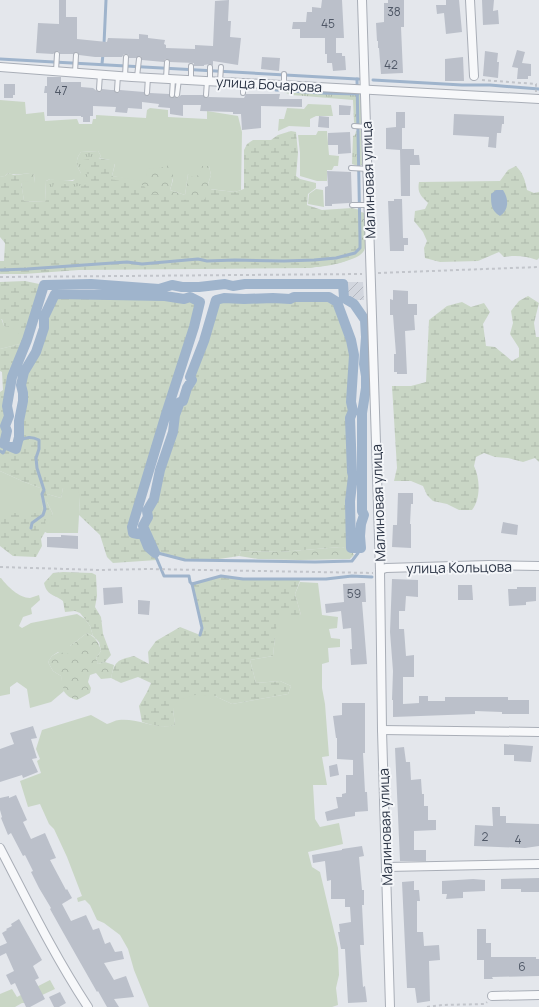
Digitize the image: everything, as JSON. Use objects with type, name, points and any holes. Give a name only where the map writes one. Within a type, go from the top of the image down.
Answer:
[{"type":"street","name":"Малиновая улица","points":[[362,0],[380,570],[382,730],[390,1007]]},
{"type":"street","points":[[470,0],[474,76]]},
{"type":"street","name":"улица Бочарова","points":[[0,67],[137,77],[538,99]]},
{"type":"street","name":"улица Кольцова","points":[[380,570],[386,568],[489,565],[539,566]]},
{"type":"street","points":[[382,730],[539,732]]},
{"type":"street","points":[[0,848],[38,922],[88,1007]]},
{"type":"street","points":[[387,867],[539,864]]},
{"type":"street","points":[[492,996],[539,995]]},
{"type":"lane","points":[[56,71],[57,54]]},
{"type":"lane","points":[[76,55],[76,72]]},
{"type":"lane","points":[[117,90],[126,57]]},
{"type":"lane","points":[[137,77],[139,59]]},
{"type":"lane","points":[[167,62],[177,95]]},
{"type":"lane","points":[[191,66],[191,80]]},
{"type":"lane","points":[[206,95],[210,67]]},
{"type":"lane","points":[[220,67],[220,81]]},
{"type":"lane","points":[[99,89],[100,74]]},
{"type":"lane","points":[[284,74],[284,84]]},
{"type":"lane","points":[[147,93],[148,77]]},
{"type":"lane","points":[[172,94],[173,79]]},
{"type":"lane","points":[[243,82],[243,93]]},
{"type":"lane","points":[[354,126],[367,126]]},
{"type":"lane","points":[[351,168],[368,168]]},
{"type":"lane","points":[[352,205],[369,206]]},
{"type":"path","points":[[474,76],[479,80],[539,84]]},
{"type":"path","points":[[536,84],[538,99]]},
{"type":"path","points":[[0,277],[371,274],[539,267]]},
{"type":"path","points":[[0,567],[100,570],[147,569],[373,573],[380,570]]},
{"type":"path","points":[[427,1007],[442,1005],[485,1004],[492,996]]},
{"type":"shaded area","points":[[345,282],[363,282],[364,300],[351,300],[346,296]]},
{"type":"green space","points":[[285,89],[318,92],[360,91],[362,123],[355,124],[354,122],[353,100],[292,95],[283,92]]},
{"type":"green space","points":[[0,100],[25,102],[26,114],[44,112],[45,121],[77,119],[79,124],[92,124],[93,119],[96,119],[96,115],[146,118],[147,110],[150,108],[168,110],[168,117],[207,119],[207,111],[238,116],[242,132],[241,190],[235,192],[210,189],[208,184],[211,175],[209,166],[202,166],[199,175],[192,177],[188,174],[185,195],[170,190],[173,180],[173,159],[170,159],[167,166],[155,169],[147,168],[146,177],[141,181],[112,176],[115,164],[110,163],[110,160],[99,158],[101,156],[98,151],[81,152],[79,155],[77,162],[81,173],[80,178],[65,181],[50,179],[46,181],[45,202],[24,201],[21,182],[28,181],[34,183],[35,175],[8,173],[5,176],[0,177]]},
{"type":"green space","points":[[308,104],[331,105],[333,116],[316,116],[310,119],[310,127],[289,126],[278,131],[279,119],[284,119],[287,108],[304,109]]},
{"type":"green space","points":[[361,130],[362,165],[358,166],[352,164],[353,136],[355,135],[356,131]]},
{"type":"green space","points":[[291,131],[296,132],[298,153],[296,176],[300,179],[316,183],[316,188],[308,194],[307,205],[322,210],[352,208],[360,210],[360,248],[357,254],[345,261],[338,264],[309,268],[79,270],[24,274],[0,274],[0,261],[4,261],[5,243],[0,237],[0,177],[5,176],[8,173],[20,175],[24,201],[45,202],[54,184],[65,184],[73,187],[89,184],[83,160],[97,158],[110,160],[110,179],[143,185],[151,194],[165,194],[181,200],[205,199],[209,189],[235,192],[244,189],[244,150],[247,144],[253,140],[271,140],[278,135]]},
{"type":"green space","points":[[318,131],[327,131],[329,155],[339,156],[338,166],[334,166],[332,170],[327,170],[327,181],[317,181],[300,176],[298,135],[316,135]]},
{"type":"green space","points":[[98,151],[101,156],[95,163],[96,185],[45,202],[46,181],[50,179],[73,181],[81,173],[77,162],[81,152]]},
{"type":"green space","points":[[170,159],[174,159],[174,175],[170,190],[185,195],[188,174],[191,175],[202,166],[209,166],[211,175],[208,184],[213,193],[206,210],[115,193],[99,168],[106,163],[115,163],[112,176],[130,178],[146,168]]},
{"type":"green space","points":[[516,166],[523,177],[527,190],[534,193],[539,192],[539,258],[537,260],[521,256],[504,257],[499,252],[478,261],[440,262],[425,258],[424,248],[427,241],[423,232],[414,221],[415,211],[425,209],[428,203],[420,194],[419,182],[500,181],[508,170]]},
{"type":"green space","points":[[31,173],[35,175],[34,183],[16,183],[0,177]]},
{"type":"green space","points":[[316,189],[323,190],[324,207],[308,204],[309,194]]},
{"type":"green space","points":[[362,212],[366,214],[366,244],[363,253],[350,260],[309,268],[313,256],[355,213]]},
{"type":"green space","points":[[25,281],[44,285],[27,340],[12,378],[7,406],[9,416],[5,426],[7,431],[4,444],[16,449],[19,438],[19,421],[23,401],[21,385],[24,372],[36,352],[44,328],[44,317],[55,294],[165,296],[184,299],[190,297],[200,302],[194,327],[132,527],[133,533],[138,534],[142,532],[148,546],[155,553],[157,560],[113,563],[107,557],[100,535],[79,515],[80,497],[63,488],[61,498],[47,494],[47,502],[53,514],[48,523],[47,533],[45,532],[41,539],[42,546],[36,557],[13,556],[0,546],[0,513],[41,513],[43,508],[40,488],[0,471],[0,392],[3,390],[2,372],[0,371],[0,349],[20,344],[4,326],[2,319],[0,319],[0,282]]},
{"type":"green space","points":[[528,296],[539,303],[534,323],[536,337],[539,337],[539,462],[535,458],[523,462],[508,458],[495,457],[484,453],[476,457],[474,466],[479,488],[477,500],[472,510],[459,510],[447,504],[433,501],[427,495],[423,486],[411,481],[394,481],[397,468],[392,386],[411,386],[426,382],[429,320],[447,306],[462,302],[471,307],[484,303],[490,312],[483,324],[486,346],[495,347],[512,361],[519,357],[519,348],[510,334],[513,323],[511,311],[519,301]]},
{"type":"green space","points":[[294,297],[329,297],[337,302],[351,340],[354,355],[351,402],[353,411],[350,418],[353,476],[350,501],[351,548],[341,547],[279,552],[241,551],[239,556],[206,561],[185,560],[154,550],[143,526],[148,517],[147,511],[154,499],[160,470],[173,432],[175,415],[192,380],[190,377],[204,341],[216,300],[224,298],[290,299]]},
{"type":"green space","points":[[1,318],[4,326],[18,329],[20,344],[0,349]]},
{"type":"green space","points":[[0,471],[40,488],[43,508],[41,513],[0,513]]},
{"type":"green space","points":[[63,488],[78,490],[80,497],[78,533],[47,533],[45,521],[53,514],[47,502],[47,494],[61,498]]},
{"type":"green space","points":[[341,547],[350,548],[354,555],[350,559],[300,560],[258,559],[239,556],[241,551],[279,552]]},
{"type":"green space","points":[[53,573],[92,573],[96,575],[97,596],[95,607],[101,617],[103,634],[111,655],[105,662],[98,664],[96,658],[101,651],[99,642],[93,636],[90,626],[85,619],[80,613],[75,611],[65,612],[63,601],[49,593],[45,587],[44,583]]},
{"type":"green space","points":[[221,576],[243,579],[301,578],[295,594],[301,615],[292,615],[275,637],[273,656],[250,660],[256,683],[280,681],[291,686],[288,694],[232,704],[215,696],[173,709],[175,725],[158,726],[142,722],[139,706],[151,683],[138,677],[121,683],[111,678],[114,668],[120,660],[134,656],[149,664],[148,652],[156,641],[180,627],[200,635],[202,628],[192,584]]},
{"type":"green space","points":[[0,578],[22,596],[30,598],[39,595],[40,600],[31,608],[32,614],[23,617],[19,626],[22,628],[31,623],[77,614],[85,619],[90,626],[93,636],[87,633],[70,646],[72,650],[69,654],[58,652],[52,656],[48,662],[53,671],[61,676],[64,691],[51,702],[30,708],[27,689],[17,682],[10,687],[10,694],[0,696]]},
{"type":"green space","points":[[300,582],[318,583],[322,615],[338,617],[337,628],[329,629],[331,638],[340,639],[340,647],[328,648],[329,662],[322,664],[322,688],[325,704],[329,756],[322,757],[327,785],[313,785],[315,819],[320,827],[339,823],[343,844],[308,852],[312,867],[320,872],[338,948],[339,975],[336,988],[338,1005],[332,1007],[149,1007],[134,970],[128,949],[120,935],[104,923],[97,920],[90,905],[85,900],[78,902],[77,898],[82,896],[54,829],[49,824],[40,804],[28,807],[20,781],[41,773],[37,761],[40,759],[36,749],[42,730],[91,715],[107,724],[118,720],[126,720],[161,726],[175,725],[173,709],[178,700],[195,695],[215,696],[232,704],[288,694],[291,686],[280,681],[256,683],[250,660],[273,656],[278,615],[301,615],[295,594]]},
{"type":"green space","points":[[87,633],[98,642],[101,651],[96,658],[98,664],[105,662],[114,665],[111,678],[101,679],[96,673],[90,675],[88,682],[91,688],[90,693],[77,700],[66,694],[62,685],[61,676],[53,671],[48,662],[52,656],[70,646]]},
{"type":"green space","points":[[50,980],[55,989],[15,1007],[0,1007],[0,994],[12,989],[17,997]]},
{"type":"water","points":[[496,190],[503,190],[507,201],[505,211],[500,216],[495,212],[491,204],[491,194]]},
{"type":"building","points":[[59,0],[66,0],[66,17],[77,17],[77,39],[107,42],[108,38],[139,39],[139,34],[148,35],[148,38],[165,40],[164,44],[166,45],[166,48],[195,49],[195,45],[213,46],[215,1],[229,0],[228,21],[231,21],[230,37],[241,38],[238,65],[213,61],[213,65],[194,66],[194,63],[170,62],[168,59],[165,59],[164,62],[142,60],[141,56],[129,58],[129,55],[127,54],[124,54],[122,57],[95,57],[79,55],[77,52],[73,54],[60,54],[59,51],[53,54],[36,53],[38,23],[59,24]]},
{"type":"building","points":[[322,0],[342,0],[344,38],[336,38],[336,53],[342,53],[342,56],[345,56],[346,70],[333,71],[332,63],[327,63],[327,54],[325,54],[325,38],[300,38],[300,29],[292,29],[293,22],[306,22],[307,12],[312,12],[312,7],[321,8]]},
{"type":"building","points":[[388,0],[404,0],[404,27],[401,27],[403,73],[381,74],[376,23],[384,22],[384,3],[388,3]]},
{"type":"building","points":[[446,0],[459,0],[462,32],[446,34],[444,13],[437,14],[436,5],[446,5]]},
{"type":"building","points":[[482,0],[494,0],[493,11],[498,10],[499,24],[483,25]]},
{"type":"building","points":[[517,50],[525,52],[522,63],[531,64],[531,76],[528,76],[528,79],[517,79],[518,68],[512,67]]},
{"type":"building","points":[[485,51],[498,53],[498,78],[483,76]]},
{"type":"building","points":[[262,57],[280,58],[279,71],[261,69]]},
{"type":"building","points":[[463,57],[464,81],[445,81],[445,59]]},
{"type":"building","points":[[47,77],[61,77],[61,82],[81,82],[81,87],[93,88],[98,92],[101,92],[102,89],[114,90],[116,93],[119,93],[120,90],[144,92],[146,96],[149,96],[150,93],[169,94],[171,98],[178,98],[181,95],[203,95],[206,98],[244,98],[246,94],[280,94],[279,99],[302,99],[302,107],[261,106],[261,128],[242,130],[241,114],[233,114],[233,112],[200,111],[201,105],[183,105],[183,116],[170,114],[170,108],[158,107],[159,104],[142,102],[142,109],[128,108],[127,113],[115,112],[116,107],[93,106],[93,116],[90,116],[90,122],[83,122],[83,117],[81,116],[47,116],[47,93],[44,93],[45,86],[47,86]]},
{"type":"building","points":[[4,84],[15,84],[15,95],[13,95],[13,98],[4,98]]},
{"type":"building","points":[[339,105],[351,106],[350,115],[339,115]]},
{"type":"building","points":[[396,112],[405,112],[405,128],[402,128],[402,149],[414,149],[414,155],[419,155],[420,165],[410,165],[410,196],[401,196],[400,150],[386,149],[386,128],[396,127]]},
{"type":"building","points":[[454,114],[504,116],[504,124],[502,124],[501,133],[497,133],[496,148],[488,147],[489,137],[453,135]]},
{"type":"building","points":[[319,116],[329,117],[329,128],[318,127]]},
{"type":"building","points":[[350,132],[351,153],[338,154],[338,145],[328,145],[328,133]]},
{"type":"building","points":[[327,171],[351,172],[352,202],[325,206],[325,187],[328,186]]},
{"type":"building","points":[[394,199],[402,199],[403,238],[408,238],[408,245],[404,245],[404,251],[390,251],[388,201],[394,201]]},
{"type":"building","points":[[393,290],[408,291],[408,304],[417,304],[417,315],[414,315],[415,330],[405,331],[407,374],[397,374],[397,372],[394,372],[394,354],[396,354],[393,315],[390,315],[390,299],[393,300]]},
{"type":"building","points":[[398,493],[413,493],[410,524],[411,548],[392,547],[393,525],[397,525]]},
{"type":"building","points":[[503,522],[518,525],[517,535],[501,533]]},
{"type":"building","points":[[61,535],[78,536],[78,549],[47,547],[47,537],[61,537]]},
{"type":"building","points":[[392,579],[418,580],[418,597],[406,596],[405,611],[399,611],[399,629],[404,629],[406,656],[414,655],[414,677],[403,677],[403,704],[419,703],[419,696],[428,696],[428,701],[445,701],[445,697],[508,697],[508,700],[529,700],[529,714],[502,714],[502,712],[475,711],[475,714],[393,717],[393,671],[390,632]]},
{"type":"building","points":[[365,583],[366,602],[362,602],[367,664],[351,665],[351,628],[343,629],[341,611],[326,613],[325,604],[344,602],[343,584]]},
{"type":"building","points":[[458,585],[472,585],[473,600],[458,600]]},
{"type":"building","points":[[122,587],[123,603],[104,605],[103,588]]},
{"type":"building","points":[[517,587],[536,587],[536,601],[526,602],[526,605],[509,606],[508,589],[517,589]]},
{"type":"building","points":[[138,600],[150,601],[149,615],[138,614]]},
{"type":"building","points":[[342,703],[365,703],[365,753],[363,753],[365,792],[367,792],[368,811],[355,812],[355,816],[327,821],[325,812],[338,808],[336,797],[342,797],[342,794],[346,793],[346,775],[353,775],[353,760],[337,759],[337,738],[333,716],[342,715]]},
{"type":"building","points":[[33,726],[37,738],[31,739],[37,758],[32,759],[38,772],[23,778],[22,775],[0,782],[0,749],[14,744],[10,733]]},
{"type":"building","points":[[504,744],[533,746],[531,762],[514,761],[514,755],[504,755]]},
{"type":"building","points":[[404,747],[406,762],[410,762],[411,780],[421,779],[422,794],[424,794],[424,806],[428,806],[428,820],[436,820],[436,830],[414,831],[414,850],[426,850],[426,861],[400,861],[395,748]]},
{"type":"building","points":[[337,764],[339,775],[330,777],[329,766]]},
{"type":"building","points":[[16,795],[27,820],[23,822],[31,839],[45,833],[56,858],[50,860],[72,898],[62,904],[71,921],[86,915],[93,930],[99,928],[105,944],[110,942],[115,952],[122,951],[124,959],[104,963],[114,980],[126,976],[134,997],[114,999],[119,1007],[107,1007],[98,991],[97,992],[50,909],[51,908],[31,872],[33,871],[25,855],[23,856],[11,833],[8,835],[1,818],[0,798],[9,796],[9,798]]},
{"type":"building","points":[[492,807],[500,807],[500,816],[506,816],[506,823],[539,824],[539,846],[525,848],[474,846],[475,825],[493,826]]},
{"type":"building","points":[[362,846],[364,856],[359,857],[362,890],[364,890],[364,905],[362,905],[364,945],[360,945],[363,987],[365,986],[367,1002],[348,1003],[345,949],[341,949],[338,932],[340,932],[339,924],[351,922],[350,907],[345,907],[345,899],[331,899],[331,880],[327,881],[325,861],[313,863],[312,855]]},
{"type":"building","points":[[539,878],[539,892],[521,892],[521,889],[501,889],[501,879]]},
{"type":"building","points":[[473,879],[485,880],[485,891],[463,892],[463,898],[446,899],[447,894],[442,894],[442,881]]},
{"type":"building","points":[[414,881],[414,890],[419,890],[420,901],[417,901],[417,932],[423,932],[424,946],[439,945],[440,960],[429,961],[430,1001],[417,1003],[415,988],[407,988],[402,882]]},
{"type":"building","points":[[19,919],[42,960],[33,966],[39,978],[35,980],[45,999],[30,1007],[26,1007],[15,983],[11,985],[6,975],[14,971],[6,953],[0,956],[0,946],[7,943],[2,933],[12,926],[11,924]]},
{"type":"building","points":[[477,929],[486,929],[486,943],[491,943],[491,957],[536,957],[536,959],[539,959],[539,976],[492,977],[493,979],[484,979],[484,960],[477,960]]},
{"type":"building","points":[[60,992],[66,1003],[59,1007],[54,1007],[49,997]]},
{"type":"waterway","points":[[104,44],[106,0]]},
{"type":"waterway","points":[[102,64],[103,54]]},
{"type":"waterway","points":[[0,59],[357,79]]},
{"type":"waterway","points":[[0,270],[127,262],[142,264],[198,259],[207,261],[314,260],[336,258],[355,253],[360,248],[357,79],[359,79]]},
{"type":"waterway","points":[[373,80],[490,85],[539,89]]},
{"type":"waterway","points":[[276,90],[358,94]]},
{"type":"waterway","points":[[91,284],[159,289],[172,285],[182,287],[199,287],[225,284],[233,286],[245,284],[343,284],[344,298],[354,304],[365,320],[366,337],[364,364],[366,388],[362,413],[362,511],[364,515],[361,524],[361,548],[351,548],[350,501],[353,476],[350,418],[353,411],[351,402],[354,355],[351,340],[337,302],[329,297],[294,297],[290,299],[224,298],[216,300],[204,341],[190,377],[192,380],[175,415],[173,432],[160,470],[154,499],[147,511],[148,517],[143,526],[155,553],[148,547],[142,532],[138,534],[133,533],[132,527],[194,327],[200,302],[190,297],[184,299],[165,296],[55,294],[44,317],[44,328],[36,352],[24,372],[21,385],[23,401],[19,421],[19,437],[16,449],[4,444],[7,431],[5,426],[9,416],[7,406],[12,377],[27,340],[44,285],[91,284]]},
{"type":"waterway","points":[[19,441],[29,438],[39,440],[39,449],[36,458],[37,468],[44,490],[42,494],[45,509],[43,515],[32,523],[31,528]]},
{"type":"waterway","points":[[0,451],[3,453],[7,445]]},
{"type":"waterway","points":[[143,526],[164,576],[189,576],[192,584]]},
{"type":"waterway","points":[[154,552],[185,560],[315,562],[352,561],[358,553],[358,544]]},
{"type":"waterway","points":[[200,635],[202,628],[192,584],[221,576],[243,579],[326,579],[352,576],[372,577]]}]
